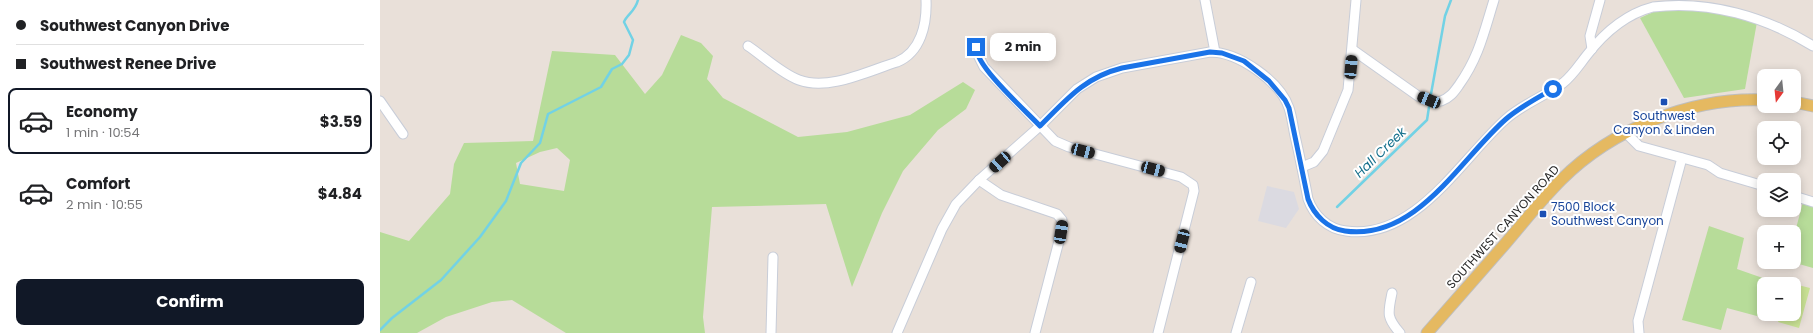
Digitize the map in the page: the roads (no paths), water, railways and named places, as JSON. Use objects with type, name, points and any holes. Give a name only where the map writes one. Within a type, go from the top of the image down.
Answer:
[{"type":"main road","name":"SOUTHWEST CANYON ROAD","points":[[1427,333],[1561,180],[1595,152],[1626,133],[1651,121],[1691,108],[1736,101],[1757,100]]},
{"type":"main road","points":[[1801,103],[1813,106]]},
{"type":"street","points":[[748,46],[798,80],[814,84],[833,83],[897,62],[907,57],[914,50],[920,39],[925,16],[926,0]]},
{"type":"street","points":[[1205,0],[1215,52]]},
{"type":"street","points":[[1302,167],[1309,166],[1320,156],[1330,138],[1348,90],[1353,50],[1356,0]]},
{"type":"street","points":[[1353,50],[1418,96],[1440,102],[1451,96],[1469,70],[1479,51],[1494,0]]},
{"type":"street","points":[[1592,49],[1590,36],[1600,0]]},
{"type":"street","points":[[897,333],[950,212],[979,180],[1040,126],[1078,89],[1096,77],[1122,68],[1215,52],[1244,61],[1253,67],[1269,81],[1285,100],[1289,108],[1310,205],[1323,221],[1332,228],[1354,232],[1375,230],[1394,224],[1405,218],[1439,190],[1506,119],[1519,109],[1562,83],[1574,72],[1608,32],[1621,21],[1652,7],[1684,1],[1700,2],[1738,10],[1783,29],[1813,46]]},
{"type":"street","points":[[976,47],[976,51],[984,67],[1051,138],[1061,144],[1181,177],[1194,185],[1194,191],[1182,241],[1158,333]]},
{"type":"street","points":[[380,101],[403,134]]},
{"type":"street","points":[[1626,133],[1640,146],[1708,165],[1720,173],[1757,184]]},
{"type":"street","points":[[1639,333],[1638,321],[1682,158]]},
{"type":"street","points":[[979,180],[1001,195],[1057,214],[1062,220],[1059,241],[1035,333]]},
{"type":"street","points":[[1801,198],[1813,202]]},
{"type":"street","points":[[771,333],[773,257]]},
{"type":"street","points":[[1236,333],[1251,282]]},
{"type":"street","points":[[1392,293],[1388,315],[1390,322],[1400,333]]},
{"type":"waterway","points":[[380,330],[392,318],[441,280],[480,237],[506,201],[521,163],[540,143],[548,114],[601,87],[612,69],[622,64],[629,55],[633,40],[624,22],[637,4],[638,0]]},
{"type":"waterway","name":"Hall Creek","points":[[1431,94],[1445,16],[1451,0]]},
{"type":"waterway","name":"Hall Creek","points":[[1337,207],[1427,120],[1429,107]]},
{"type":"place","name":"Southwest Canyon & Linden","points":[[1664,102]]},
{"type":"place","name":"7500 Block Southwest Canyon","points":[[1543,214]]}]
